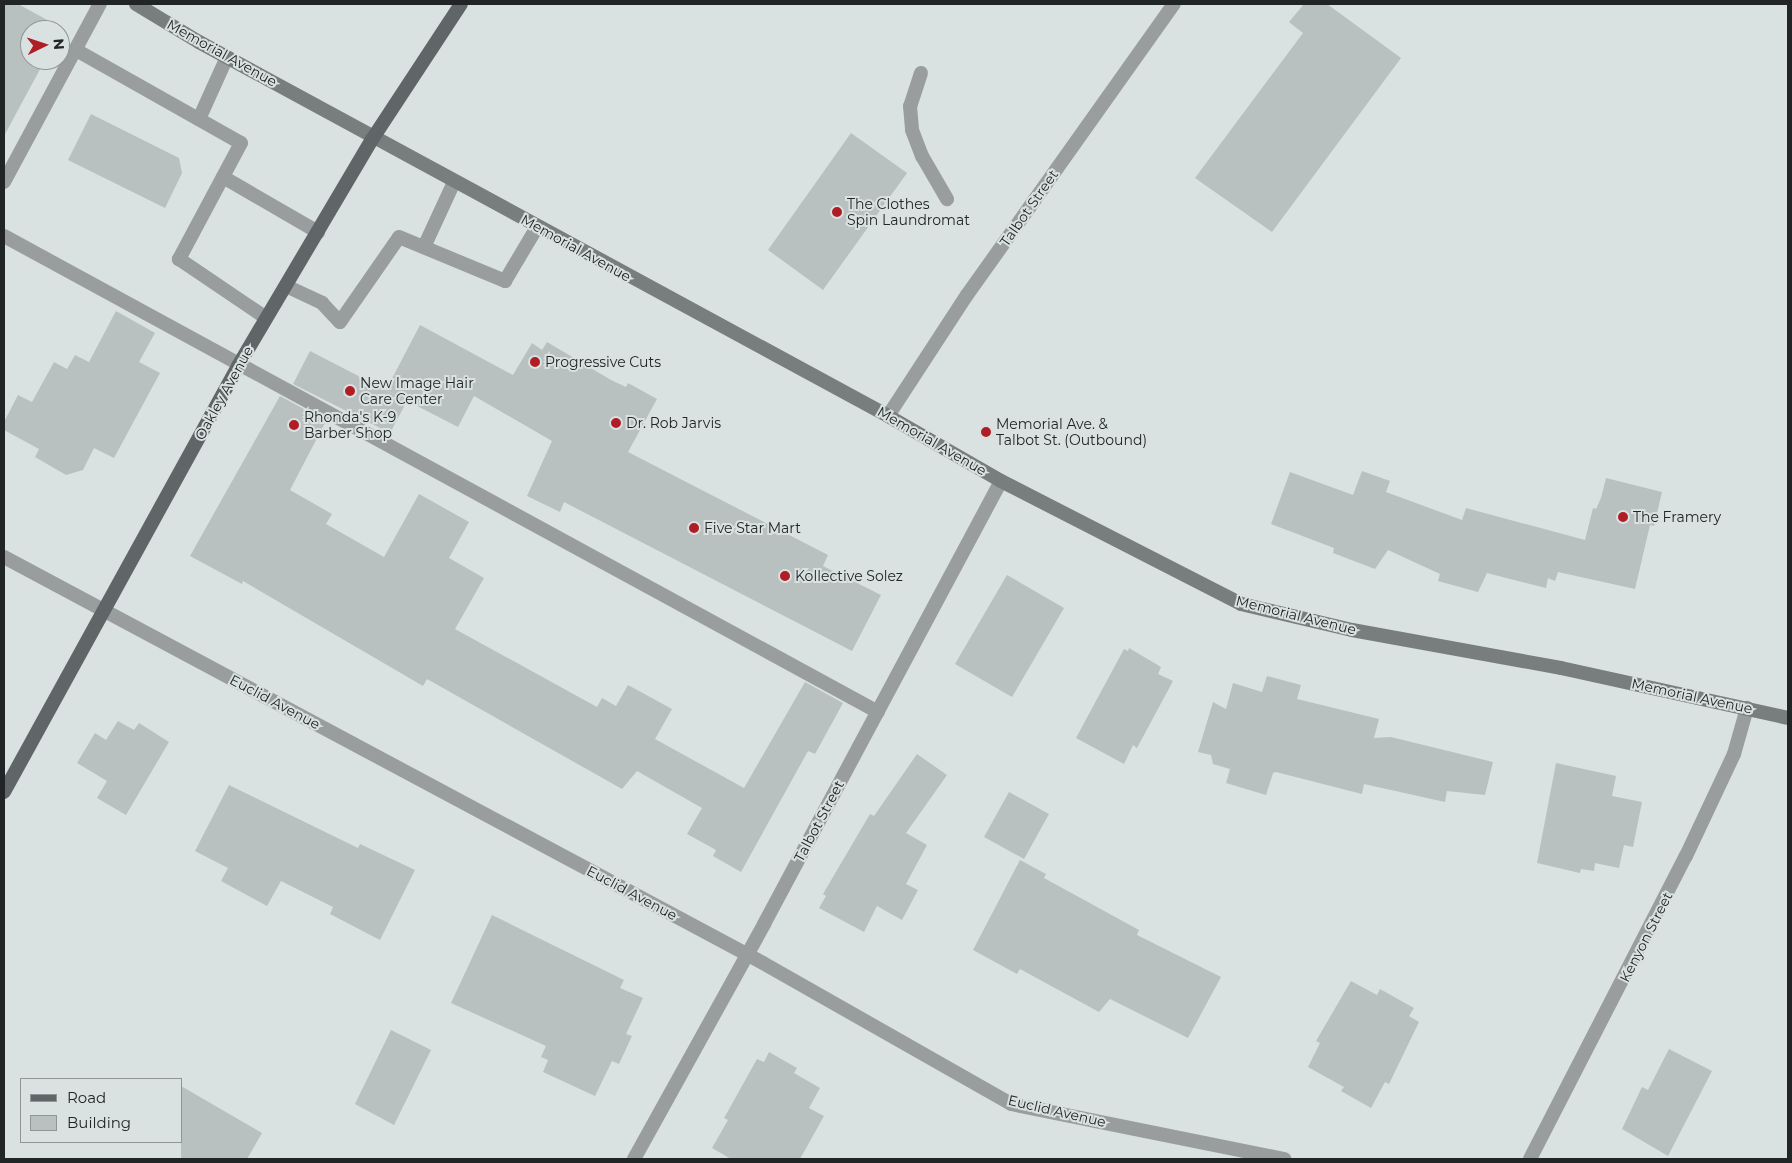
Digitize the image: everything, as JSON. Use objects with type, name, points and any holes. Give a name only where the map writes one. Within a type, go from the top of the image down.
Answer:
[{"type":"main road","name":"Memorial Avenue","points":[[136,4],[373,138],[888,416],[1001,481],[1241,604],[1352,630],[1562,668],[1788,718]]},
{"type":"main road","name":"Oakley Avenue","points":[[4,792],[238,366],[373,138],[461,4]]},
{"type":"street","points":[[4,182],[100,4]]},
{"type":"street","name":"Talbot Street","points":[[888,416],[967,295],[1174,4]]},
{"type":"street","points":[[76,50],[241,143],[179,259],[266,318]]},
{"type":"street","points":[[199,119],[227,57]]},
{"type":"street","points":[[921,73],[910,106],[912,130],[922,156],[947,199]]},
{"type":"street","points":[[223,177],[318,232]]},
{"type":"street","points":[[424,247],[454,182]]},
{"type":"street","points":[[286,286],[322,303],[340,322],[399,237],[505,281],[537,227]]},
{"type":"street","points":[[4,236],[238,366],[878,712]]},
{"type":"street","name":"Talbot Street","points":[[634,1159],[747,955],[1001,481]]},
{"type":"street","name":"Euclid Avenue","points":[[4,557],[747,955],[1011,1104],[1285,1159]]},
{"type":"street","name":"Kenyon Street","points":[[1530,1159],[1686,856],[1734,754],[1747,708]]},
{"type":"building","points":[[4,4],[18,4],[47,20],[20,20],[20,70],[40,70],[4,136]]},
{"type":"building","points":[[1304,4],[1327,4],[1401,58],[1272,232],[1195,178],[1303,33],[1289,22]]},
{"type":"building","points":[[91,114],[179,158],[182,173],[165,208],[68,160]]},
{"type":"building","name":"The Clothes Spin Laundromat","points":[[851,133],[907,173],[823,290],[768,250]]},
{"type":"building","points":[[116,311],[155,333],[139,362],[160,373],[114,458],[94,448],[83,470],[66,475],[35,457],[39,449],[4,430],[4,422],[18,395],[32,402],[54,362],[67,369],[75,355],[89,362]]},
{"type":"building","points":[[420,325],[513,375],[532,343],[542,350],[547,342],[611,380],[626,387],[628,383],[657,399],[628,452],[828,555],[823,566],[881,595],[852,651],[564,502],[560,512],[527,496],[552,441],[474,396],[458,427],[386,390]]},
{"type":"building","name":"New Image Hair Care Center","points":[[310,351],[407,401],[390,433],[293,384]]},
{"type":"building","points":[[280,396],[326,421],[290,490],[332,514],[326,524],[384,557],[419,494],[469,522],[449,558],[484,578],[455,629],[597,707],[602,698],[616,706],[628,685],[672,709],[655,739],[744,788],[805,682],[843,703],[815,754],[808,751],[741,872],[713,856],[716,850],[687,834],[702,808],[637,771],[622,789],[427,679],[423,686],[243,581],[242,584],[190,556]]},
{"type":"building","points":[[1362,471],[1390,481],[1386,492],[1462,520],[1466,508],[1585,540],[1593,508],[1596,509],[1601,498],[1606,478],[1662,492],[1654,526],[1650,525],[1635,589],[1558,572],[1555,581],[1548,578],[1546,588],[1487,573],[1478,592],[1438,581],[1440,574],[1388,550],[1375,569],[1333,553],[1334,548],[1271,524],[1290,472],[1353,495]]},
{"type":"building","points":[[1007,575],[1064,608],[1012,697],[955,664]]},
{"type":"building","points":[[1129,648],[1161,667],[1158,674],[1173,681],[1137,748],[1133,745],[1124,764],[1076,738],[1124,649],[1128,651]]},
{"type":"building","points":[[1267,676],[1301,685],[1297,699],[1379,719],[1374,738],[1391,737],[1493,762],[1485,795],[1447,791],[1445,802],[1364,784],[1362,794],[1276,772],[1273,773],[1266,795],[1226,783],[1230,769],[1213,764],[1211,755],[1198,752],[1213,702],[1226,709],[1233,683],[1262,692]]},
{"type":"building","points":[[118,721],[134,730],[139,723],[169,742],[126,815],[97,798],[107,781],[77,763],[95,733],[106,740]]},
{"type":"building","points":[[917,754],[947,775],[906,833],[927,845],[906,884],[918,890],[902,920],[877,906],[864,932],[819,908],[826,896],[823,894],[870,814],[874,816]]},
{"type":"building","points":[[1556,763],[1616,776],[1612,796],[1642,802],[1633,847],[1624,845],[1619,868],[1595,863],[1594,871],[1581,869],[1580,873],[1537,863]]},
{"type":"building","points":[[229,785],[358,848],[360,844],[415,870],[380,940],[330,914],[333,907],[281,881],[267,906],[221,881],[228,868],[195,851]]},
{"type":"building","points":[[1009,792],[1049,814],[1024,859],[984,837]]},
{"type":"building","points":[[1020,860],[1046,874],[1044,878],[1139,930],[1137,935],[1221,977],[1188,1038],[1110,999],[1099,1012],[1020,969],[1017,974],[973,950]]},
{"type":"building","points":[[492,915],[624,980],[620,988],[643,998],[626,1034],[632,1036],[619,1064],[612,1061],[595,1096],[543,1072],[548,1060],[541,1057],[546,1046],[451,1003]]},
{"type":"building","points":[[1351,981],[1377,995],[1380,989],[1414,1008],[1409,1016],[1419,1022],[1389,1084],[1385,1082],[1371,1108],[1341,1091],[1344,1087],[1308,1067],[1320,1043],[1316,1041]]},
{"type":"building","points":[[391,1030],[431,1050],[394,1125],[355,1104]]},
{"type":"building","points":[[1669,1049],[1712,1071],[1668,1156],[1622,1129],[1642,1087],[1648,1090]]},
{"type":"building","points":[[769,1052],[797,1068],[794,1073],[820,1088],[809,1108],[824,1116],[800,1159],[731,1159],[712,1148],[728,1120],[724,1118],[757,1059],[764,1062]]},
{"type":"building","points":[[182,1087],[262,1133],[247,1159],[181,1159]]},
{"type":"place","name":"The Clothes Spin Laundromat","points":[[837,212]]},
{"type":"place","name":"Progressive Cuts","points":[[535,362]]},
{"type":"place","name":"New Image Hair Care Center","points":[[350,391]]},
{"type":"place","name":"Dr. Rob Jarvis","points":[[616,423]]},
{"type":"place","name":"Rhonda's K-9 Barber Shop","points":[[294,425]]},
{"type":"place","name":"Memorial Ave. & Talbot St. (Outbound)","points":[[986,432]]},
{"type":"place","name":"The Framery","points":[[1623,517]]},
{"type":"place","name":"Five Star Mart","points":[[694,528]]},
{"type":"place","name":"Kollective Solez","points":[[785,576]]}]
